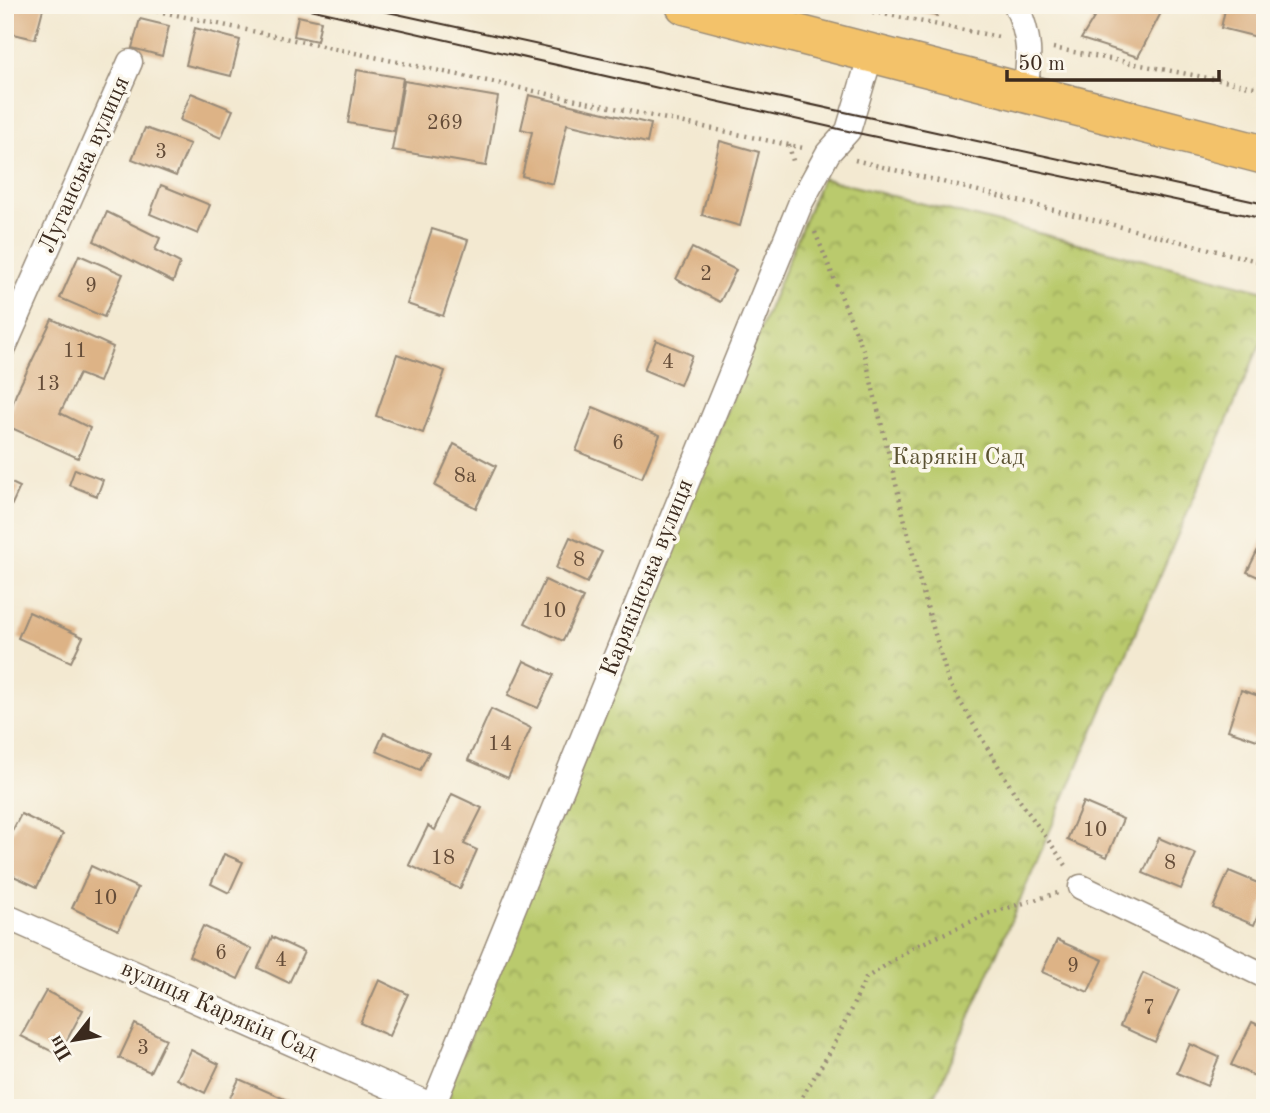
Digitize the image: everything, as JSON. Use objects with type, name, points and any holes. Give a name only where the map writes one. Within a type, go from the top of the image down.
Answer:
[{"type":"main road","points":[[685,5],[1265,155]]},
{"type":"street","points":[[1016,5],[1028,31],[1029,62],[1025,93]]},
{"type":"street","name":"Карякінська вулиця","points":[[433,1107],[801,202],[828,153],[848,131],[871,54]]},
{"type":"street","name":"Луганська вулиця","points":[[5,345],[130,62]]},
{"type":"street","points":[[1082,887],[1265,976]]},
{"type":"street","name":"вулиця Карякін Сад","points":[[5,916],[433,1107]]},
{"type":"path","points":[[129,5],[828,153],[1265,263]]},
{"type":"path","points":[[789,145],[801,202],[828,260],[864,352],[918,575],[949,683],[1014,794],[1082,887],[990,913],[912,948],[866,978],[832,1047],[795,1108]]},
{"type":"green space","name":"Карякін Сад","points":[[822,178],[1265,291],[1265,333],[930,1108],[441,1108]]},
{"type":"building","points":[[7,5],[44,5],[35,39],[5,32]]},
{"type":"building","points":[[893,5],[939,5],[937,16]]},
{"type":"building","points":[[1102,5],[1165,5],[1138,57],[1081,39]]},
{"type":"building","points":[[1226,5],[1265,5],[1265,39],[1221,28]]},
{"type":"building","points":[[298,16],[321,21],[317,41],[294,36]]},
{"type":"building","points":[[140,19],[169,26],[162,56],[132,48]]},
{"type":"building","points":[[195,28],[240,40],[231,76],[186,65]]},
{"type":"building","points":[[357,70],[403,78],[394,131],[348,123]]},
{"type":"building","points":[[404,81],[498,97],[486,166],[392,150]]},
{"type":"building","points":[[191,93],[233,110],[221,138],[180,120]]},
{"type":"building","points":[[529,95],[651,124],[647,143],[567,124],[553,184],[522,176],[532,132],[521,129]]},
{"type":"building","points":[[145,128],[190,144],[176,176],[132,159]]},
{"type":"building","points":[[720,141],[759,152],[740,226],[702,215]]},
{"type":"building","points":[[161,185],[210,205],[198,234],[150,214]]},
{"type":"building","points":[[107,212],[160,238],[155,250],[180,263],[173,282],[94,241]]},
{"type":"building","points":[[432,229],[468,240],[443,316],[407,304]]},
{"type":"building","points":[[692,248],[736,270],[720,302],[676,279]]},
{"type":"building","points":[[79,255],[123,274],[104,317],[60,298]]},
{"type":"building","points":[[52,319],[113,347],[99,382],[79,374],[60,413],[90,428],[78,458],[5,425],[16,394]]},
{"type":"building","points":[[656,340],[692,355],[680,385],[644,370]]},
{"type":"building","points":[[397,354],[445,371],[423,433],[376,416]]},
{"type":"building","points":[[593,407],[660,435],[642,478],[576,451]]},
{"type":"building","points":[[454,444],[496,466],[476,508],[435,486]]},
{"type":"building","points":[[75,469],[103,480],[97,496],[69,485]]},
{"type":"building","points":[[5,480],[20,487],[7,515],[5,515]]},
{"type":"building","points":[[1265,535],[1265,580],[1247,572]]},
{"type":"building","points":[[570,537],[602,552],[587,583],[556,568]]},
{"type":"building","points":[[545,580],[583,598],[563,641],[525,623]]},
{"type":"building","points":[[29,612],[83,637],[71,662],[18,638]]},
{"type":"building","points":[[524,661],[554,675],[538,708],[508,695]]},
{"type":"building","points":[[1241,690],[1265,698],[1263,742],[1228,730]]},
{"type":"building","points":[[491,709],[531,728],[508,778],[468,760]]},
{"type":"building","points":[[384,733],[429,752],[420,770],[376,751]]},
{"type":"building","points":[[452,794],[482,808],[464,844],[477,850],[460,889],[409,865],[428,826],[435,830]]},
{"type":"building","points":[[1083,802],[1123,819],[1107,857],[1067,840]]},
{"type":"building","points":[[21,814],[63,834],[37,887],[5,872],[5,845]]},
{"type":"building","points":[[1159,838],[1196,854],[1181,889],[1143,873]]},
{"type":"building","points":[[224,854],[243,862],[229,893],[211,884]]},
{"type":"building","points":[[91,866],[138,888],[118,930],[72,908]]},
{"type":"building","points":[[1229,871],[1265,886],[1265,899],[1254,925],[1213,908]]},
{"type":"building","points":[[203,926],[252,949],[238,979],[189,956]]},
{"type":"building","points":[[272,937],[304,952],[289,983],[258,968]]},
{"type":"building","points":[[1057,940],[1103,960],[1088,992],[1042,972]]},
{"type":"building","points":[[1143,973],[1179,990],[1155,1042],[1120,1026]]},
{"type":"building","points":[[379,980],[408,994],[389,1036],[360,1023]]},
{"type":"building","points":[[46,991],[83,1010],[59,1055],[21,1036]]},
{"type":"building","points":[[1252,1022],[1265,1028],[1265,1081],[1231,1065]]},
{"type":"building","points":[[135,1024],[166,1039],[150,1072],[119,1058]]},
{"type":"building","points":[[1190,1044],[1219,1057],[1207,1086],[1177,1073]]},
{"type":"building","points":[[191,1050],[219,1064],[205,1093],[177,1079]]},
{"type":"building","points":[[239,1079],[305,1108],[225,1108]]},
{"type":"tram line","points":[[292,5],[848,131],[1265,219]]},
{"type":"tram line","points":[[356,5],[1265,204]]}]
